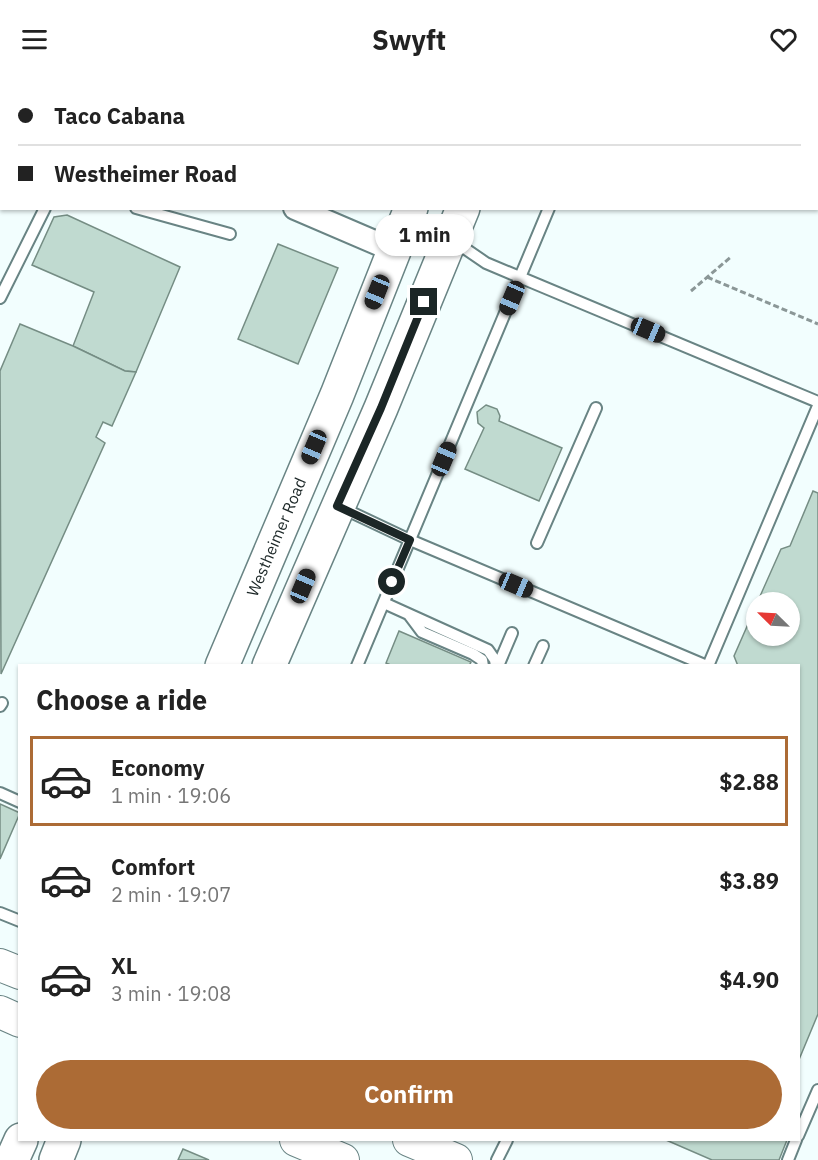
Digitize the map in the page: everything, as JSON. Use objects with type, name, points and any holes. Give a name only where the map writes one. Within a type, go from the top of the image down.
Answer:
[{"type":"main road","name":"Westheimer Road","points":[[223,664],[337,395],[410,210]]},
{"type":"main road","points":[[381,408],[409,284],[417,265],[418,256],[411,210]]},
{"type":"main road","points":[[439,210],[441,225],[450,239]]},
{"type":"main road","points":[[270,664],[381,408],[462,210]]},
{"type":"main road","points":[[337,395],[331,457],[320,484],[323,494],[337,506]]},
{"type":"main road","points":[[0,965],[18,972]]},
{"type":"main road","points":[[0,1012],[18,1020]]},
{"type":"main road","points":[[12,1160],[21,1141]]},
{"type":"main road","points":[[56,1160],[64,1141]]},
{"type":"main road","points":[[298,1141],[343,1160]]},
{"type":"main road","points":[[411,1141],[456,1160]]},
{"type":"street","points":[[300,210],[393,250]]},
{"type":"lane","points":[[0,298],[44,210]]},
{"type":"lane","points":[[143,210],[230,234]]},
{"type":"lane","points":[[358,664],[548,210]]},
{"type":"lane","points":[[450,239],[486,263],[818,404],[708,664]]},
{"type":"lane","points":[[537,543],[596,408]]},
{"type":"lane","points":[[337,506],[410,540],[702,664]]},
{"type":"lane","points":[[384,603],[488,651],[496,664]]},
{"type":"lane","points":[[407,613],[422,632],[473,654],[482,660],[483,664]]},
{"type":"lane","points":[[498,664],[512,633]]},
{"type":"lane","points":[[535,664],[543,646]]},
{"type":"lane","points":[[0,793],[18,801]]},
{"type":"lane","points":[[0,913],[18,920]]},
{"type":"lane","points":[[800,1131],[818,1090]]},
{"type":"lane","points":[[497,1160],[506,1141]]},
{"type":"lane","points":[[788,1160],[796,1141]]},
{"type":"path","points":[[691,291],[732,256]]},
{"type":"path","points":[[707,277],[818,324]]},
{"type":"building","points":[[67,215],[180,267],[136,372],[125,371],[73,346],[94,292],[32,265],[54,217]]},
{"type":"building","points":[[278,244],[338,268],[298,364],[238,339]]},
{"type":"building","points":[[20,324],[125,371],[136,372],[112,426],[103,422],[96,437],[105,443],[1,674],[0,371]]},
{"type":"building","points":[[486,405],[497,409],[500,416],[499,421],[562,448],[539,501],[465,469],[484,428],[478,423],[477,412]]},
{"type":"building","points":[[813,491],[818,493],[818,1014],[800,1057],[800,664],[737,664],[734,656],[746,629],[746,646],[800,646],[800,592],[762,592],[781,549],[790,546]]},
{"type":"building","points":[[399,631],[471,662],[470,664],[386,663]]},
{"type":"building","points":[[0,804],[18,812],[18,818],[0,859]]},
{"type":"building","points":[[668,1141],[787,1141],[779,1160],[712,1160]]},
{"type":"building","points":[[183,1149],[209,1160],[178,1160]]},
{"type":"route","points":[[392,582],[410,540],[337,506],[381,408],[424,302]]}]
